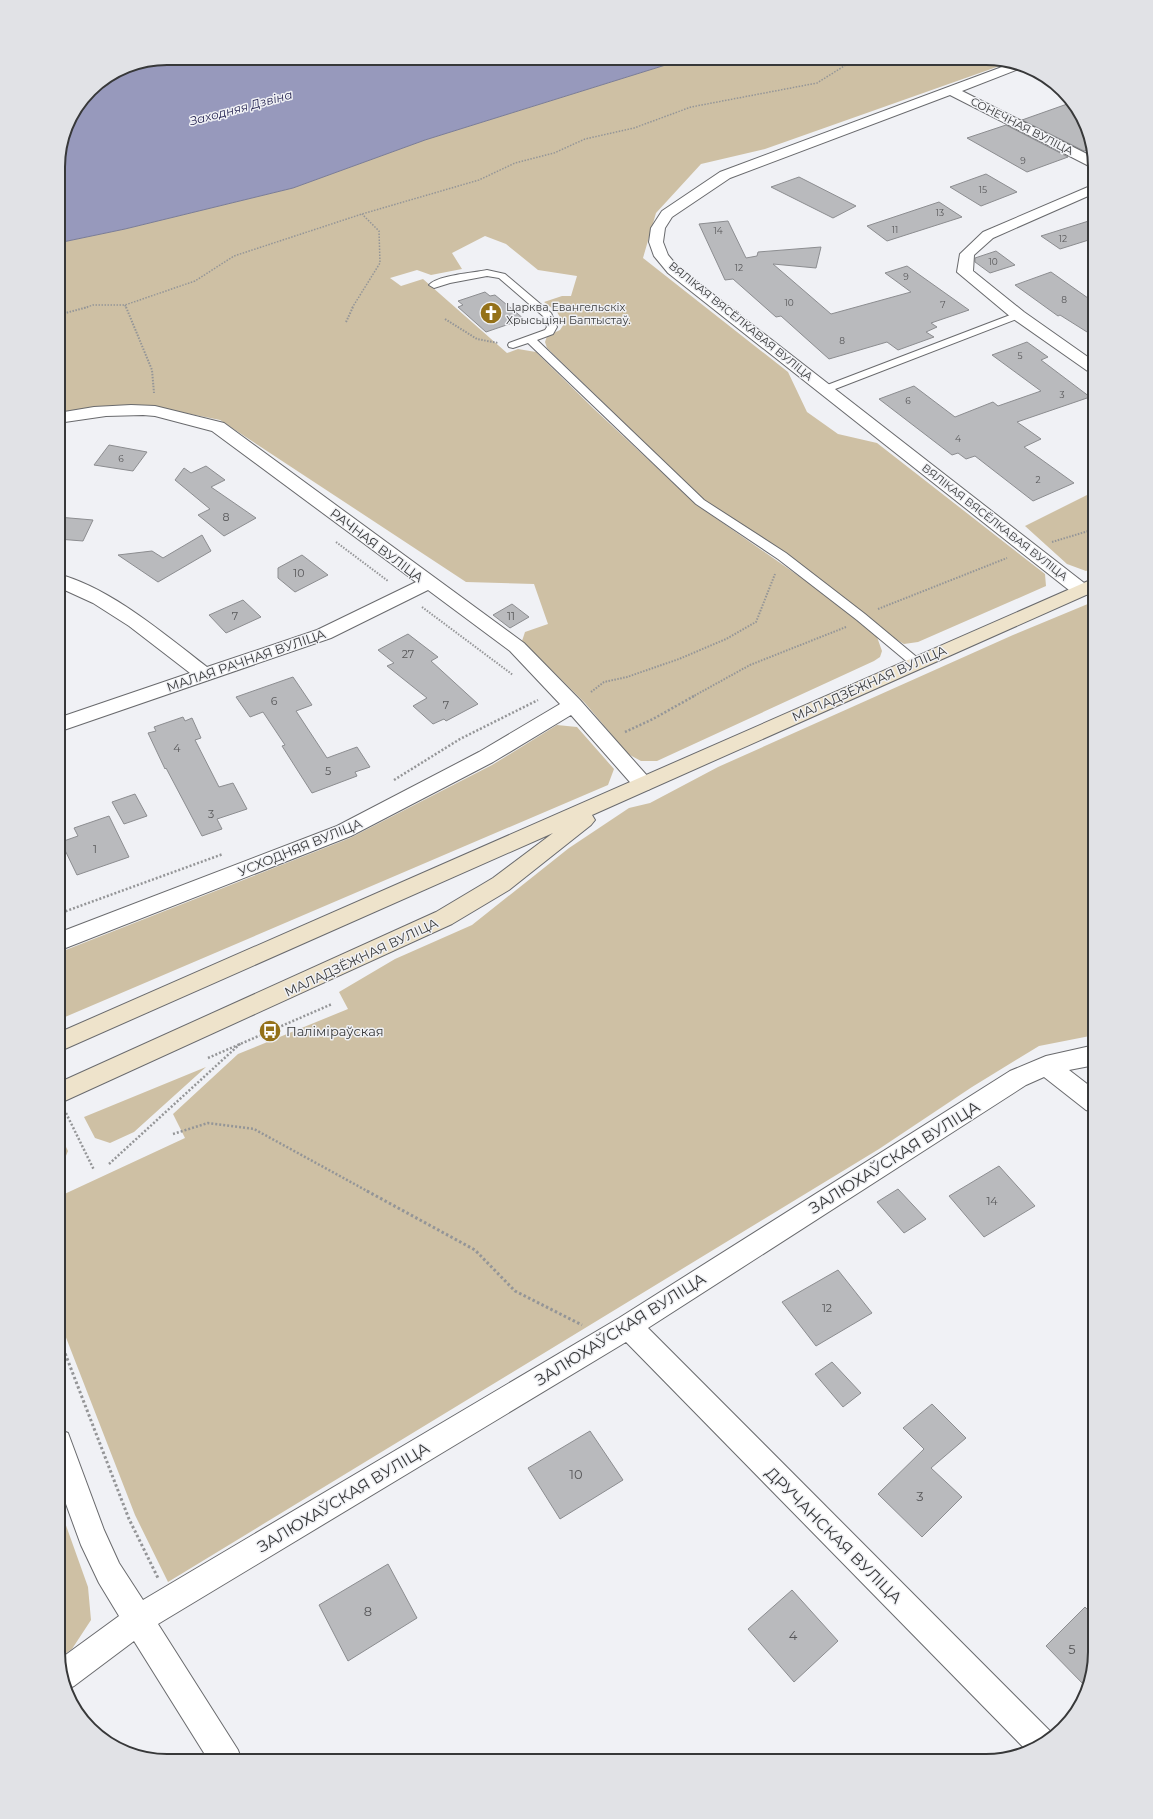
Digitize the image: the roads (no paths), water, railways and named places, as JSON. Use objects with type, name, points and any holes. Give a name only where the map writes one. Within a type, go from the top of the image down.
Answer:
[{"type":"main road","name":"МАЛАДЗЁЖНАЯ ВУЛІЦА","points":[[65,1040],[915,662],[1088,587]]},
{"type":"main road","name":"МАЛАДЗЁЖНАЯ ВУЛІЦА","points":[[65,1102],[444,918],[501,884],[602,807],[643,784]]},
{"type":"street","name":"ВЯЛІКАЯ ВЯСЁЛКАВАЯ ВУЛІЦА","points":[[1010,68],[725,174],[667,214],[658,228],[656,242],[661,256],[673,270],[826,389],[1088,587]]},
{"type":"street","name":"СОНЕЧНАЯ ВУЛІЦА","points":[[950,90],[1088,160]]},
{"type":"street","points":[[1088,191],[988,235],[967,254],[965,272],[1018,315],[1088,364]]},
{"type":"street","name":"РАЧНАЯ ВУЛІЦА","points":[[65,417],[83,413],[155,411],[218,427],[517,647],[573,705],[643,784]]},
{"type":"street","points":[[65,583],[106,603],[136,622],[205,675]]},
{"type":"street","name":"МАЛАЯ РАЧНАЯ ВУЛІЦА","points":[[65,724],[324,634],[428,583]]},
{"type":"street","name":"УСХОДНЯЯ ВУЛІЦА","points":[[65,939],[344,831],[486,757],[573,705]]},
{"type":"street","name":"ЗАЛЮХАЎСКАЯ ВУЛІЦА","points":[[67,1673],[138,1620],[617,1332],[1018,1078],[1046,1066],[1088,1057]]},
{"type":"street","points":[[1046,1066],[1088,1098]]},
{"type":"street","name":"ДРУЧАНСКАЯ ВУЛІЦА","points":[[617,1332],[1037,1740]]},
{"type":"street","points":[[65,1462],[91,1535],[109,1573],[223,1754]]},
{"type":"lane","points":[[434,285],[448,280],[487,273],[502,276],[547,315],[552,328],[549,332],[513,345]]},
{"type":"lane","points":[[826,389],[1018,315]]},
{"type":"lane","points":[[530,339],[700,502],[782,556],[861,617],[915,662]]},
{"type":"water","name":"Заходняя Дзвіна","points":[[167,65],[666,65],[425,140],[293,188],[125,229],[65,242],[65,161],[68,141],[79,116],[86,105],[105,86],[134,70]]},
{"type":"place","name":"Царква Евангельскіх Хрысьціян Баптыстаў.","points":[[491,313]]},
{"type":"place","name":"Паліміраўская","points":[[270,1031]]}]
